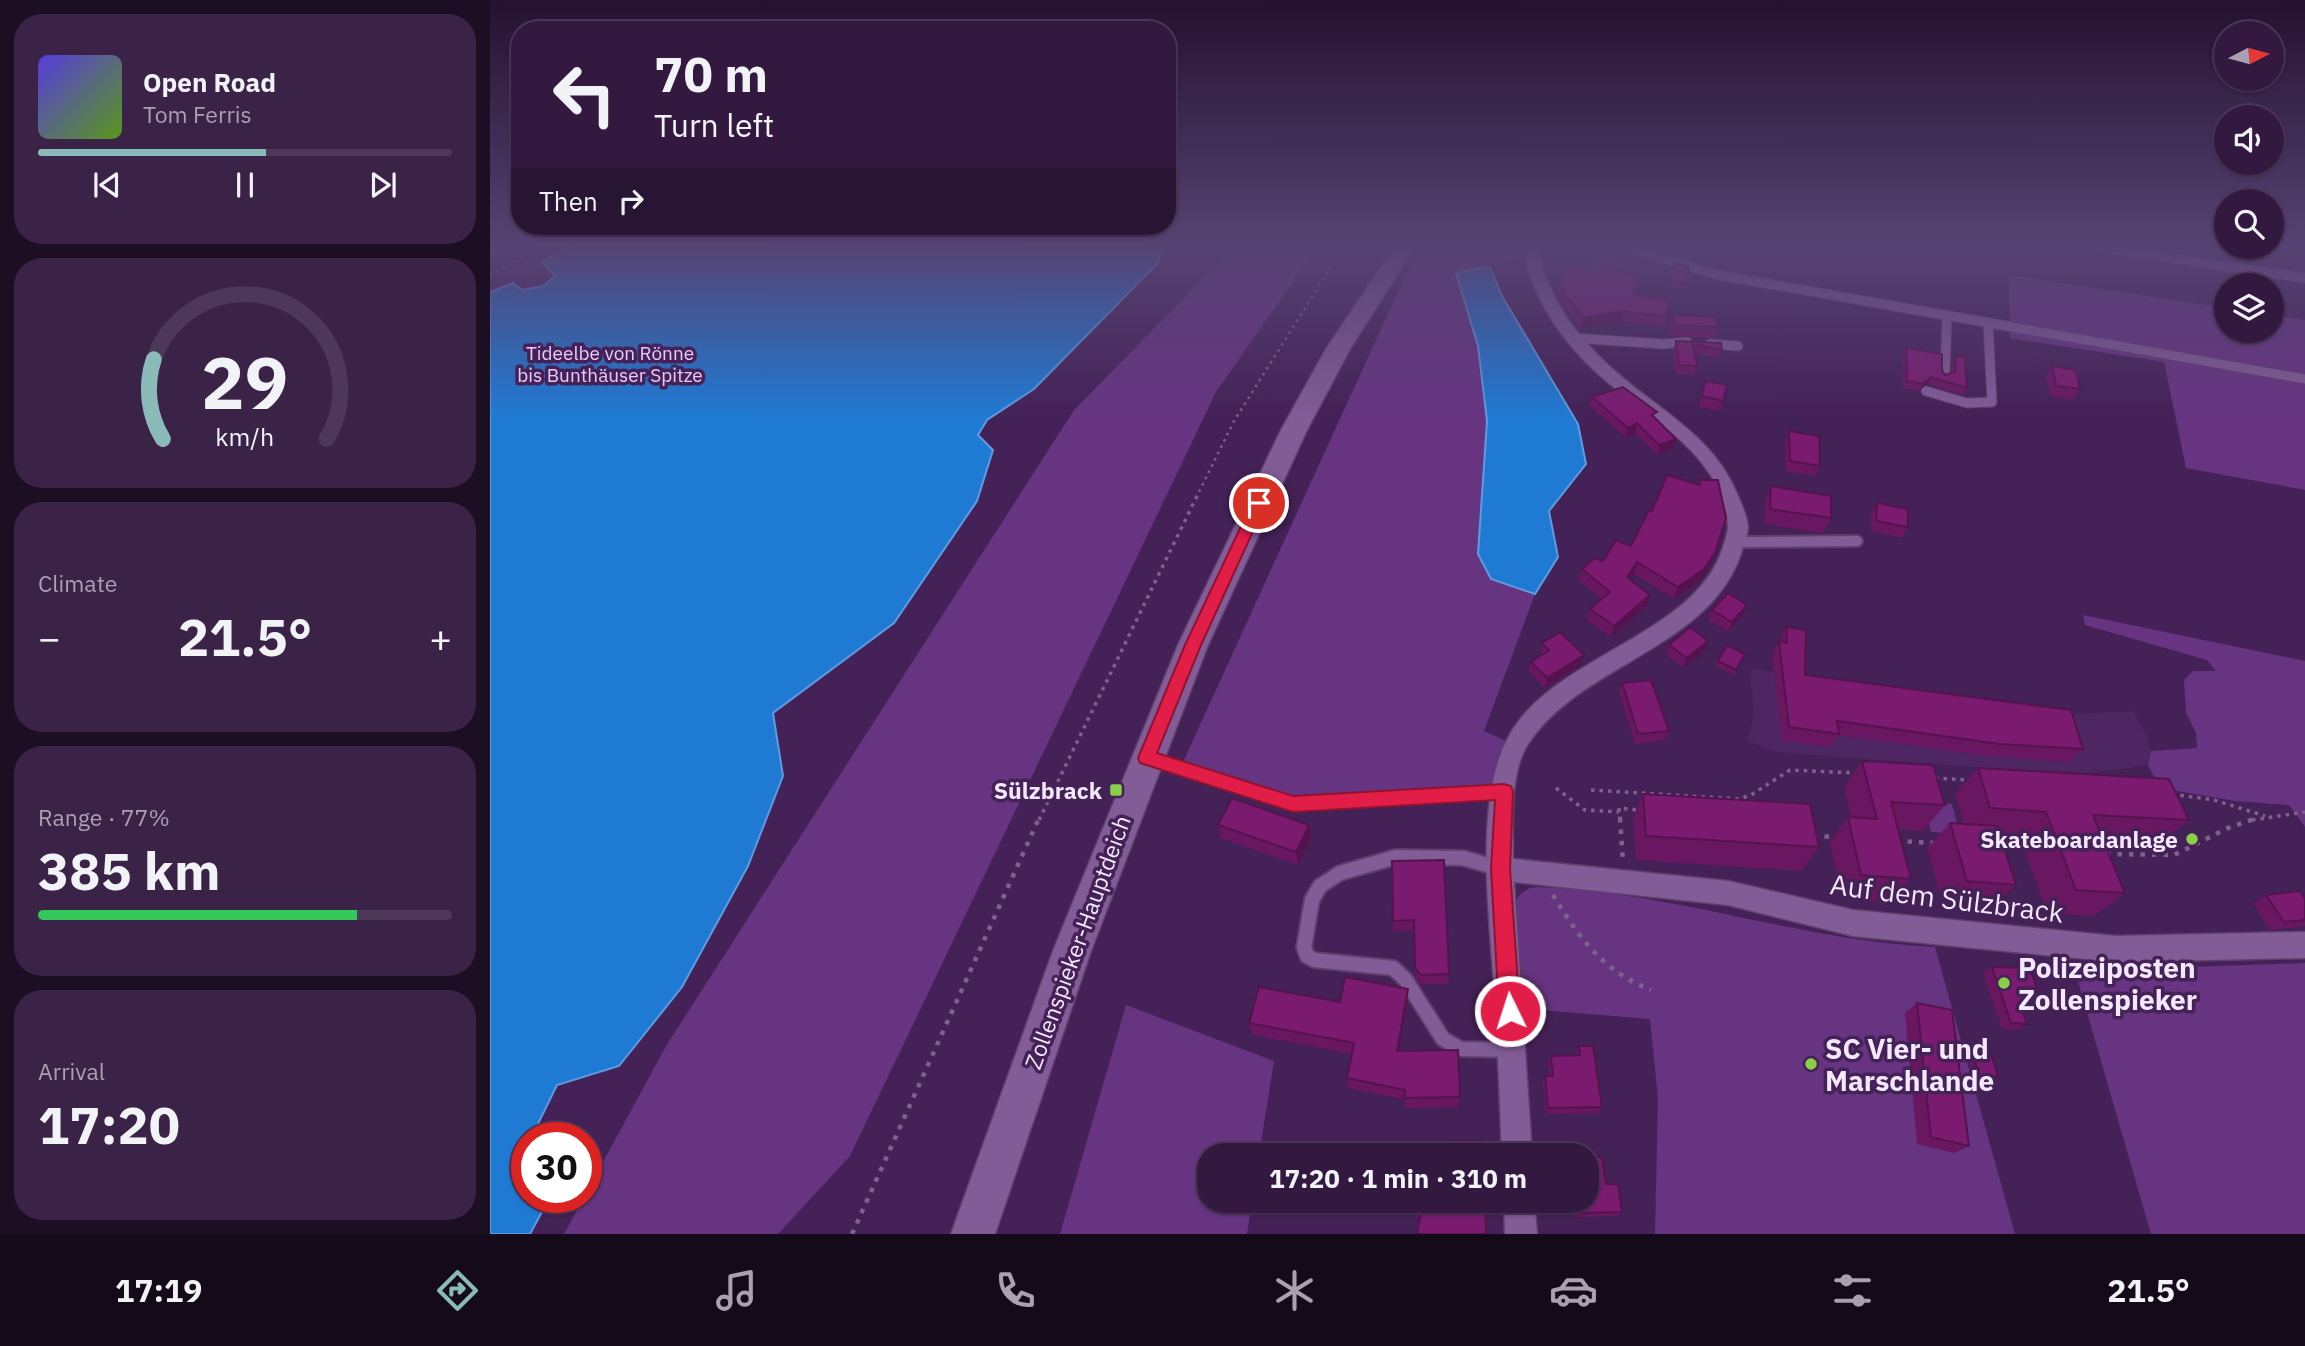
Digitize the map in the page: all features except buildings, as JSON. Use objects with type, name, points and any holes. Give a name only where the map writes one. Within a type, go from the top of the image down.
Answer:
[{"type":"street","name":"Zollenspieker-Hauptdeich","points":[[973,1234],[1072,951],[1193,645],[1294,430],[1338,349],[1368,304]]},
{"type":"street","points":[[1516,1143],[1501,869],[1504,792],[1512,755],[1519,739],[1552,701],[1683,616],[1724,572],[1738,528],[1728,491],[1708,455],[1669,419],[1601,368],[1561,323],[1551,304]]},
{"type":"street","name":"Auf dem Sülzbrack","points":[[1501,869],[1728,893],[1853,923],[2116,949],[2305,945]]},
{"type":"street","points":[[1520,1213],[1521,1234]]},
{"type":"lane","points":[[1882,304],[2305,379]]},
{"type":"lane","points":[[1945,376],[1947,315]]},
{"type":"lane","points":[[1926,391],[1961,403],[1981,405],[1992,402],[1988,323]]},
{"type":"lane","points":[[1574,338],[1738,346]]},
{"type":"lane","points":[[1735,538],[1745,542],[1857,541]]},
{"type":"lane","points":[[1147,758],[1293,804],[1504,792]]},
{"type":"lane","points":[[1501,869],[1463,858],[1396,858],[1362,864],[1320,887],[1312,900],[1304,947],[1307,956],[1314,960],[1393,968],[1405,979],[1443,1039],[1452,1046],[1512,1050]]},
{"type":"path","points":[[852,1234],[1045,806],[1234,421],[1308,304]]},
{"type":"path","points":[[1591,790],[1739,799],[1751,795],[1790,770],[1858,773]]},
{"type":"path","points":[[1926,777],[1980,781]]},
{"type":"path","points":[[1556,788],[1585,810],[1619,812]]},
{"type":"path","points":[[2169,794],[2214,800],[2265,816]]},
{"type":"path","points":[[1625,881],[1619,808],[1646,810]]},
{"type":"path","points":[[2100,854],[2174,855],[2228,828],[2265,816],[2305,813]]},
{"type":"path","points":[[1811,836],[1839,837]]},
{"type":"path","points":[[1894,841],[1935,844]]},
{"type":"path","points":[[1990,847],[2031,849]]},
{"type":"path","points":[[1545,873],[1562,910],[1597,959],[1622,978],[1651,990]]},
{"type":"shaded area","points":[[1178,304],[1278,304],[1216,392],[850,1156],[778,1234],[564,1234],[575,1213],[602,1213],[602,1164],[666,1046],[1074,410]]},
{"type":"shaded area","points":[[1393,304],[1465,304],[1478,345],[1487,421],[1478,554],[1491,579],[1535,594],[1484,731],[1506,741],[1493,785],[1299,799],[1183,762]]},
{"type":"shaded area","points":[[2009,304],[2197,304],[2214,306],[2214,343],[2284,343],[2284,317],[2305,320],[2305,490],[2186,468],[2164,362],[2010,338]]},
{"type":"shaded area","points":[[2083,615],[2305,661],[2305,827],[2289,805],[2235,801],[2160,788],[2148,765],[2151,751],[2197,748],[2196,733],[2186,713],[2184,680],[2193,671],[2216,671],[2207,660],[2085,625]]},
{"type":"shaded area","points":[[1750,668],[2055,711],[2059,715],[2133,711],[2148,738],[2151,751],[2148,765],[2081,775],[1776,752],[1747,741],[1754,714]]},
{"type":"shaded area","points":[[1924,802],[1952,804],[1960,834],[1931,832]]},
{"type":"shaded area","name":"SC Vier- und Marschlande","points":[[1536,887],[1637,897],[1835,936],[1935,947],[2015,1234],[1655,1234],[1658,1098],[1650,1019],[1527,1009],[1521,995],[1513,907],[1522,893]]},
{"type":"shaded area","points":[[2305,963],[2305,1234],[2151,1234],[2075,971]]},
{"type":"shaded area","points":[[1126,1005],[1274,1061],[1261,1143],[1197,1143],[1197,1213],[1250,1213],[1247,1234],[1060,1234]]},
{"type":"water","points":[[490,304],[1118,304],[1034,389],[987,420],[978,435],[993,450],[977,501],[894,623],[773,713],[783,776],[748,866],[682,987],[619,1066],[557,1085],[539,1122],[511,1122],[511,1213],[541,1213],[530,1234],[490,1234]]},
{"type":"water","points":[[1465,304],[1507,304],[1578,424],[1586,464],[1549,511],[1558,557],[1535,594],[1491,579],[1478,554],[1487,421],[1478,346]]},
{"type":"place","name":"Sülzbrack","points":[[1116,790]]},
{"type":"place","name":"Skateboardanlage","points":[[2192,839]]},
{"type":"place","name":"Polizeiposten Zollenspieker","points":[[2004,983]]},
{"type":"place","name":"SC Vier- und Marschlande","points":[[1811,1064]]},
{"type":"route","points":[[1259,503],[1193,645],[1147,758],[1293,804],[1504,792],[1501,869],[1510,1011]]},
{"type":"park label","name":"Tideelbe von Rönne bis Bunthäuser Spitze","points":[[610,364]]}]
